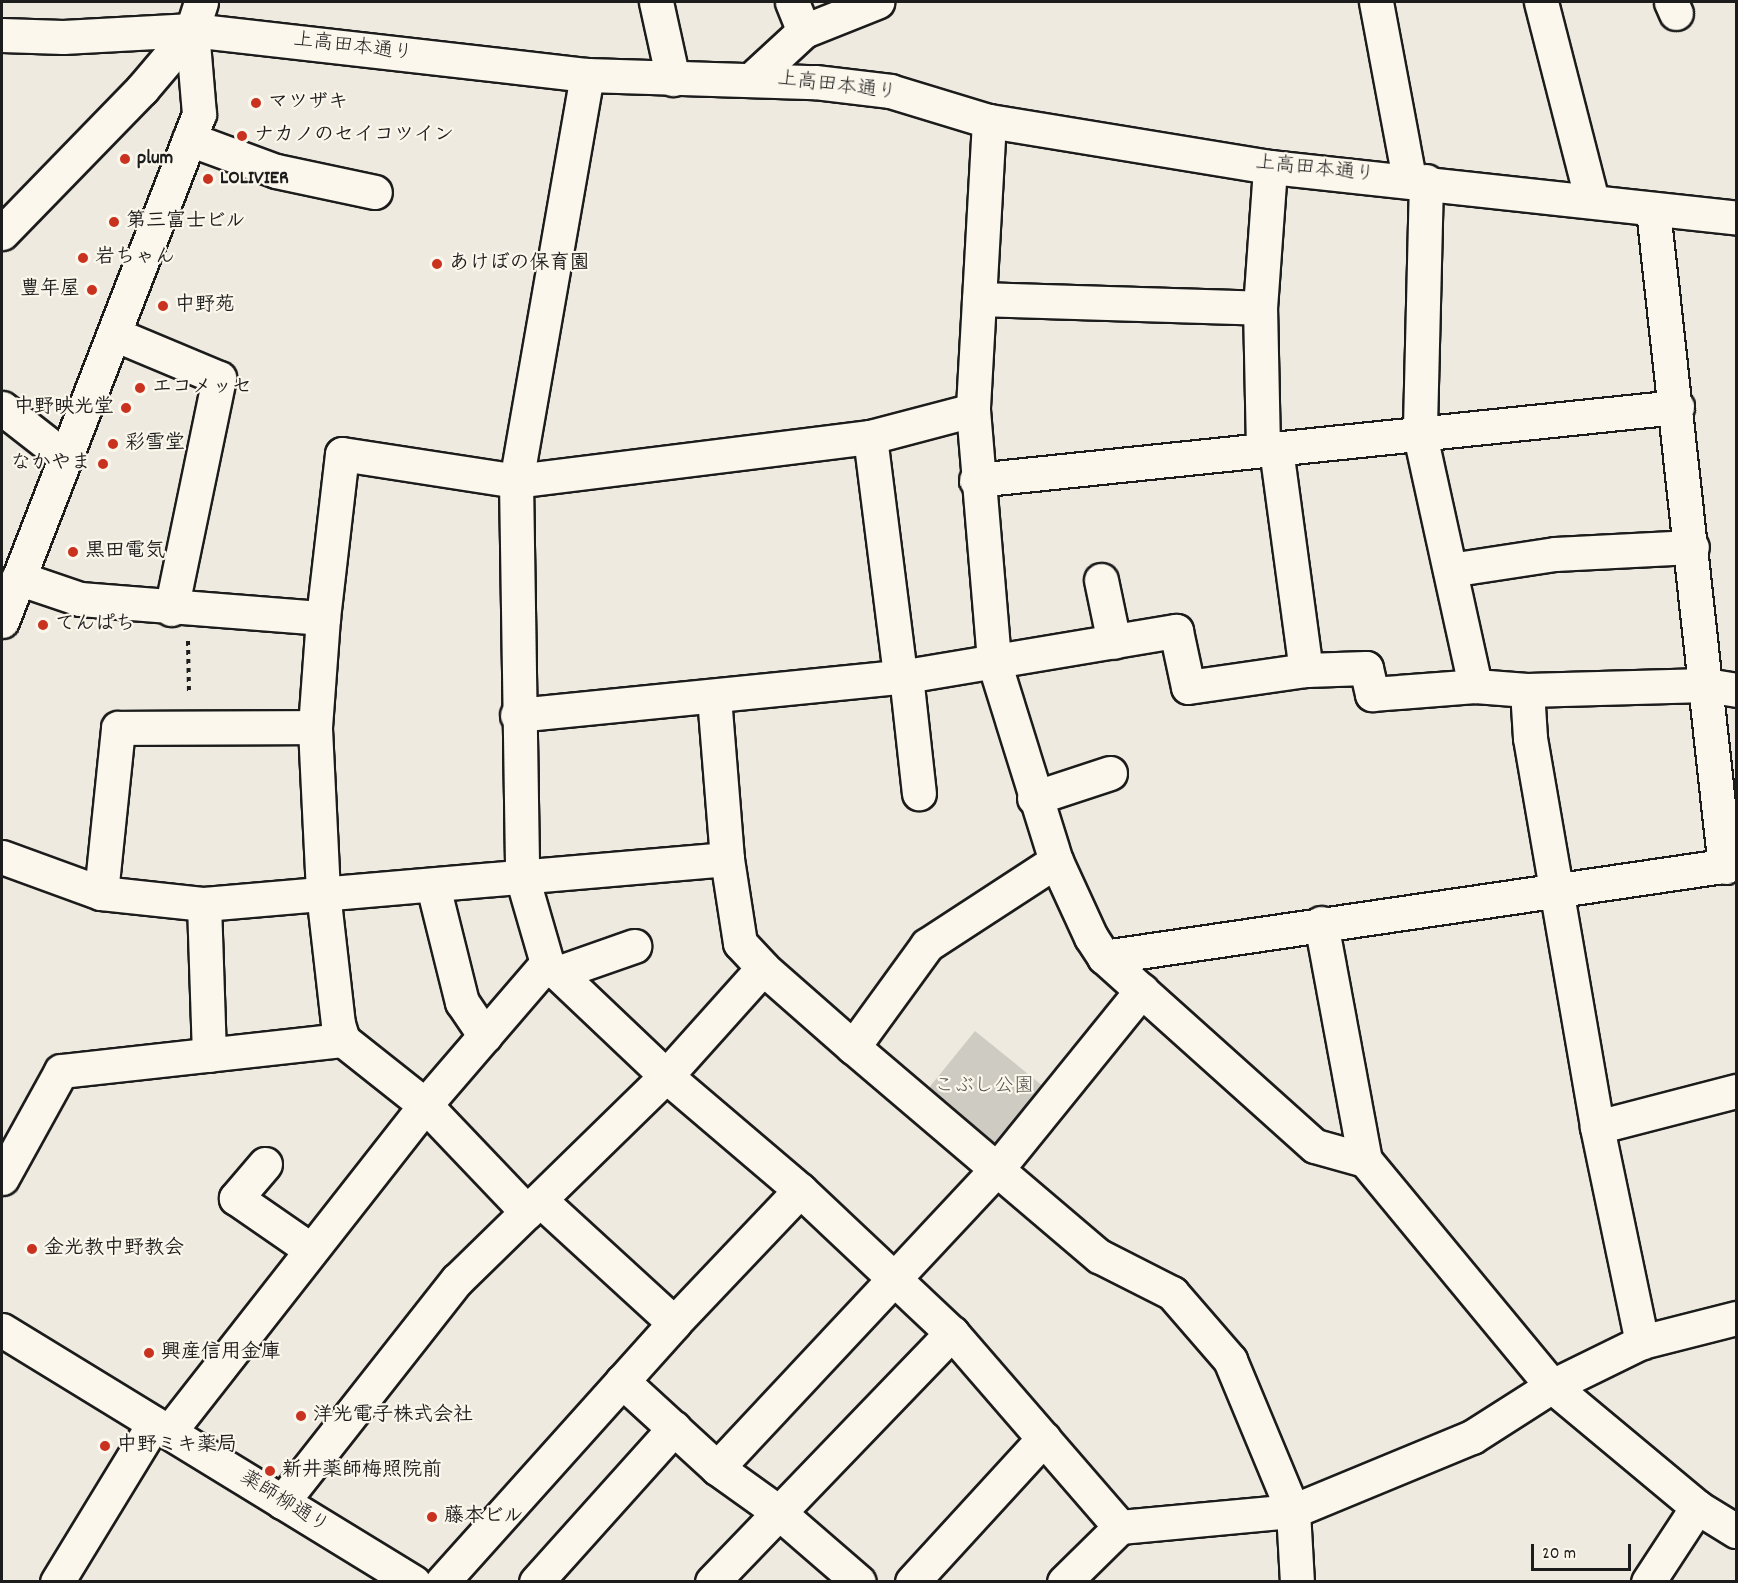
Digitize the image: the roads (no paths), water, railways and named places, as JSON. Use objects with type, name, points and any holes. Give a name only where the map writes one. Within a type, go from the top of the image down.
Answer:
[{"type":"street","points":[[656,2],[673,79]]},
{"type":"street","points":[[753,78],[798,16],[877,2]]},
{"type":"street","points":[[1376,2],[1418,180],[1420,435],[1474,686]]},
{"type":"street","points":[[1541,2],[1592,201]]},
{"type":"street","points":[[2,621],[199,114],[196,16]]},
{"type":"street","points":[[2,234],[142,89],[196,16]]},
{"type":"street","name":"上高田本通り","points":[[2,35],[63,37],[196,16],[587,75],[673,79],[753,78],[890,91],[989,121],[1270,167],[1418,180],[1653,210],[1737,218]]},
{"type":"street","points":[[587,75],[516,481],[517,715],[522,877],[552,968],[666,1076],[800,1190],[952,1333],[1120,1527]]},
{"type":"street","points":[[989,121],[973,410],[976,480],[994,662],[1034,798],[1056,861],[1104,957],[1315,1146],[1365,1160]]},
{"type":"street","points":[[189,139],[276,171],[375,192]]},
{"type":"street","points":[[1270,167],[1260,308],[1269,449],[1306,670]]},
{"type":"street","points":[[1104,957],[1321,923],[1559,893],[1731,866],[1721,688],[1692,547],[1653,210]]},
{"type":"street","points":[[979,299],[1260,308]]},
{"type":"street","points":[[114,334],[219,378],[179,609]]},
{"type":"street","points":[[976,480],[1420,435],[1677,406]]},
{"type":"street","points":[[2,408],[66,458]]},
{"type":"street","points":[[674,1323],[534,1206],[425,1105],[343,1040],[323,892],[315,728],[323,618],[342,454],[516,481],[870,436],[973,410]]},
{"type":"street","points":[[870,436],[919,793]]},
{"type":"street","points":[[1449,570],[1555,554],[1692,547]]},
{"type":"street","points":[[18,578],[80,599],[179,609],[323,618]]},
{"type":"street","points":[[1101,580],[1114,642]]},
{"type":"street","points":[[517,715],[714,698],[903,676],[1176,632],[1188,687],[1306,670],[1366,668],[1372,694],[1474,686],[1527,690],[1721,688]]},
{"type":"street","points":[[1527,690],[1530,738],[1559,893],[1597,1127],[1642,1342]]},
{"type":"street","points":[[714,698],[727,859],[740,943],[763,968],[853,1047],[1099,1256],[1172,1293],[1223,1351],[1230,1360],[1293,1511],[1297,1581]]},
{"type":"street","points":[[101,893],[118,729],[315,728]]},
{"type":"street","points":[[1034,798],[1110,773]]},
{"type":"street","points":[[2,857],[101,893],[204,904],[727,859]]},
{"type":"street","points":[[853,1047],[927,945],[1056,861]]},
{"type":"street","points":[[433,886],[462,1002],[485,1036]]},
{"type":"street","points":[[204,904],[209,1055]]},
{"type":"street","points":[[1321,923],[1365,1160],[1551,1386],[1697,1507],[1737,1531]]},
{"type":"street","points":[[57,1581],[162,1427],[311,1250],[425,1105],[485,1036],[552,968],[634,946]]},
{"type":"street","points":[[282,1502],[457,1280],[666,1076],[763,968]]},
{"type":"street","points":[[717,1468],[896,1280],[997,1169],[1142,990]]},
{"type":"street","points":[[2,1178],[61,1071],[343,1040]]},
{"type":"street","points":[[1597,1127],[1737,1091]]},
{"type":"street","points":[[265,1164],[236,1198],[311,1250]]},
{"type":"street","points":[[419,1581],[622,1381],[800,1190]]},
{"type":"street","points":[[1064,1581],[1120,1527],[1293,1511],[1472,1437],[1551,1386],[1642,1342],[1737,1318]]},
{"type":"street","name":"薬師柳通り","points":[[2,1330],[282,1502],[419,1581]]},
{"type":"street","points":[[712,1581],[777,1511],[952,1333]]},
{"type":"street","points":[[622,1381],[717,1468],[777,1511],[859,1581]]},
{"type":"street","points":[[536,1581],[674,1428]]},
{"type":"street","points":[[912,1581],[1044,1438]]},
{"type":"street","points":[[1648,1581],[1697,1507]]},
{"type":"place","name":"マツザキ","points":[[256,103]]},
{"type":"place","name":"ナカノのセイコツイン","points":[[242,136]]},
{"type":"place","name":"plum","points":[[125,159]]},
{"type":"place","name":"LOLIVIER","points":[[208,179]]},
{"type":"place","name":"第三富士ビル","points":[[114,222]]},
{"type":"place","name":"岩ちゃん","points":[[83,258]]},
{"type":"place","name":"あけぼの保育園","points":[[437,264]]},
{"type":"place","name":"豊年屋","points":[[92,290]]},
{"type":"place","name":"中野苑","points":[[163,306]]},
{"type":"place","name":"エコメッセ","points":[[140,388]]},
{"type":"place","name":"中野映光堂","points":[[126,408]]},
{"type":"place","name":"彩雪堂","points":[[113,444]]},
{"type":"place","name":"なかやま","points":[[103,464]]},
{"type":"place","name":"黒田電気","points":[[73,552]]},
{"type":"place","name":"てんぱち","points":[[43,625]]},
{"type":"place","name":"金光教中野教会","points":[[32,1249]]},
{"type":"place","name":"興産信用金庫","points":[[149,1353]]},
{"type":"place","name":"洋光電子株式会社","points":[[301,1416]]},
{"type":"place","name":"中野ミキ薬局","points":[[105,1446]]},
{"type":"place","name":"新井薬師梅照院前","points":[[270,1471]]},
{"type":"place","name":"藤本ビル","points":[[432,1517]]},
{"type":"park label","name":"こぶし公園","points":[[984,1087]]}]
